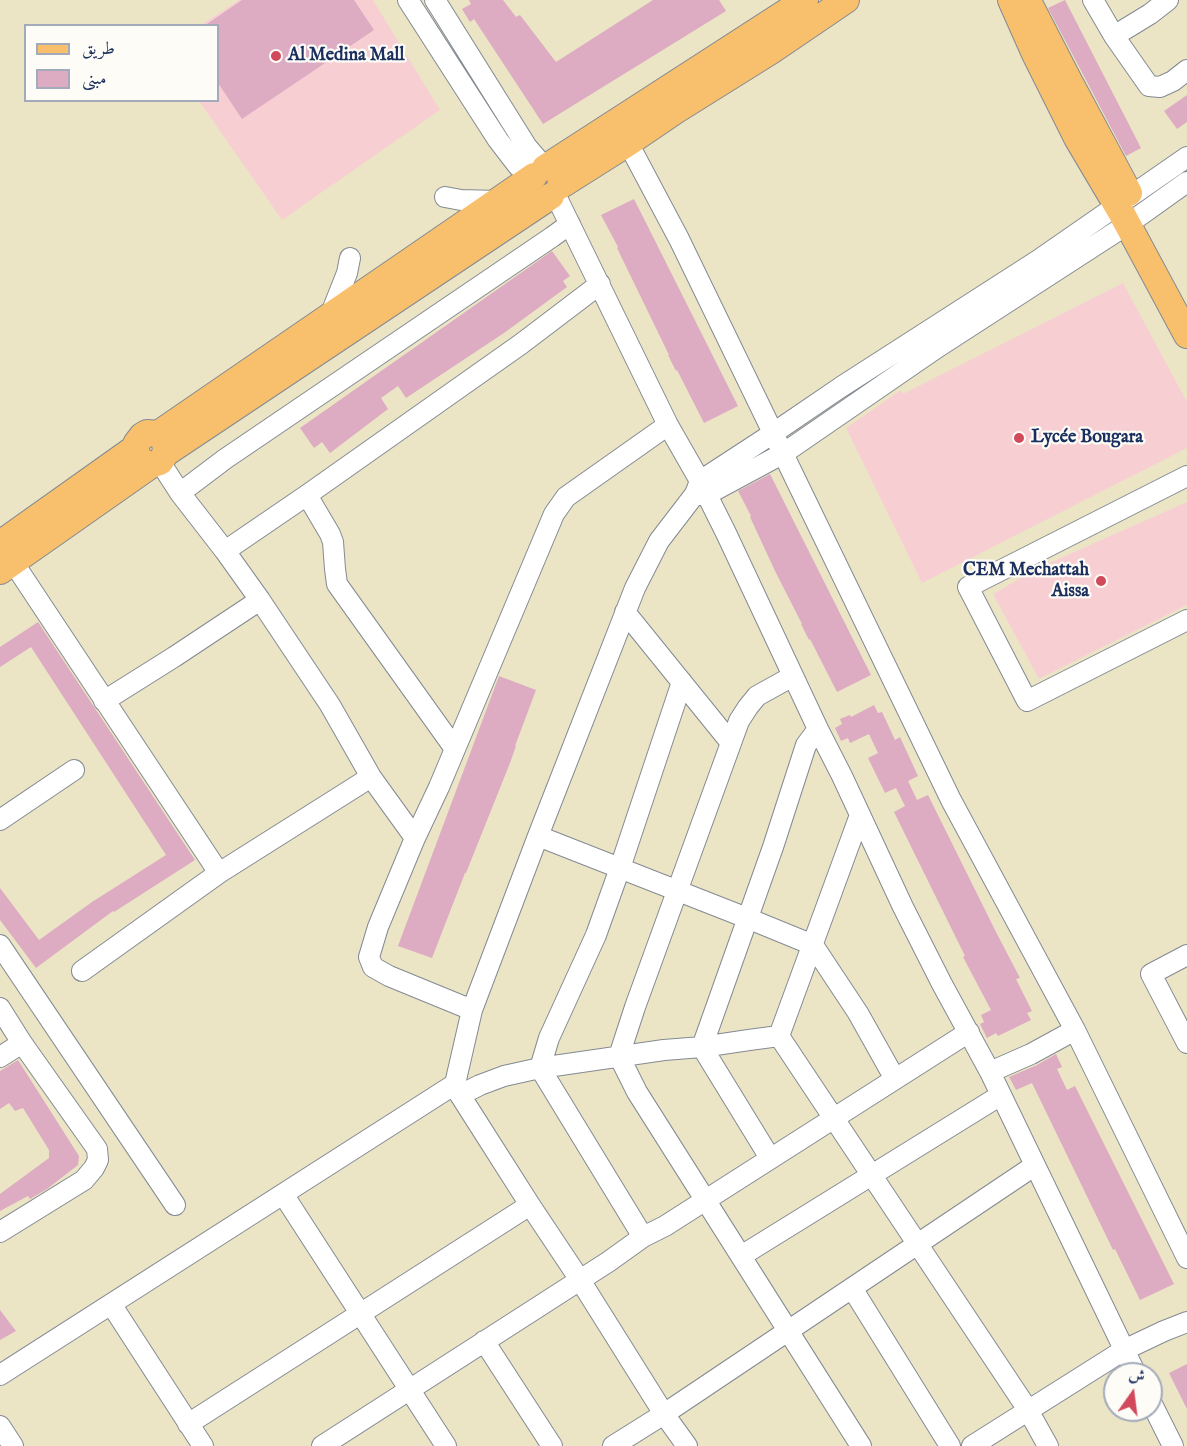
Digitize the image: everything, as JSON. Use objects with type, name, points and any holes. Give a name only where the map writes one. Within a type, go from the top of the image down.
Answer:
[{"type":"main road","points":[[4,559],[154,452],[549,184],[805,0]]},
{"type":"main road","points":[[154,452],[330,316],[498,201],[549,184],[628,143],[846,0]]},
{"type":"main road","points":[[1024,3],[1069,81],[1187,335]]},
{"type":"main road","points":[[1129,210],[1187,308]]},
{"type":"street","points":[[408,0],[498,141],[518,166],[549,184]]},
{"type":"street","points":[[435,0],[527,147],[570,224],[700,490],[726,533],[922,946],[990,1072],[1130,1362]]},
{"type":"street","points":[[1093,0],[1114,36],[1149,86],[1160,87],[1173,81],[1187,70]]},
{"type":"street","points":[[1114,36],[1168,0]]},
{"type":"street","points":[[628,143],[679,239],[951,800],[1075,1030],[1187,1258]]},
{"type":"street","points":[[700,490],[784,453],[938,347],[1129,210],[1187,157]]},
{"type":"street","points":[[687,1446],[664,1414],[457,1090],[472,1010],[625,612],[658,541],[700,490],[772,434],[1037,261],[1129,210],[1187,182]]},
{"type":"street","points":[[445,197],[498,201]]},
{"type":"street","points":[[180,493],[252,441],[570,224]]},
{"type":"street","points":[[330,316],[347,273],[350,258]]},
{"type":"street","points":[[225,551],[521,344],[600,284]]},
{"type":"street","points":[[472,1010],[389,976],[373,967],[369,957],[378,927],[554,514],[566,497],[668,425]]},
{"type":"street","points":[[154,452],[180,493],[260,600],[330,705],[371,777],[415,838]]},
{"type":"street","points":[[1187,476],[968,587],[1027,701],[1187,620]]},
{"type":"street","points":[[307,495],[333,542],[334,569],[338,585],[455,749]]},
{"type":"street","points":[[4,559],[104,701],[219,873]]},
{"type":"street","points":[[104,701],[260,600]]},
{"type":"street","points":[[625,612],[731,743]]},
{"type":"street","points":[[793,676],[757,696],[740,722],[619,1056],[637,1092],[861,1446]]},
{"type":"street","points":[[643,1237],[540,1068],[549,1038],[596,935],[621,868],[682,682]]},
{"type":"street","points":[[702,1047],[773,847],[806,745],[818,729]]},
{"type":"street","points":[[0,820],[74,770]]},
{"type":"street","points":[[82,971],[219,873],[371,777]]},
{"type":"street","points":[[779,1036],[860,815]]},
{"type":"street","points":[[538,836],[813,945],[858,1013],[895,1079]]},
{"type":"street","points":[[0,945],[175,1205]]},
{"type":"street","points":[[1187,955],[1151,974],[1187,1042]]},
{"type":"street","points":[[0,1008],[97,1149],[98,1160],[84,1180],[0,1232]]},
{"type":"street","points":[[990,1072],[1031,1054],[1075,1030]]},
{"type":"street","points":[[322,1446],[643,1237],[665,1226],[969,1032]]},
{"type":"street","points":[[0,1375],[283,1194],[457,1090],[540,1068],[779,1036]]},
{"type":"street","points":[[779,1036],[1028,1410],[1048,1446]]},
{"type":"street","points":[[0,1057],[22,1043]]},
{"type":"street","points":[[702,1047],[770,1158]]},
{"type":"street","points":[[741,1256],[1001,1095]]},
{"type":"street","points":[[613,1446],[1034,1166]]},
{"type":"street","points":[[283,1194],[446,1446]]},
{"type":"street","points":[[188,1424],[530,1205]]},
{"type":"street","points":[[852,1288],[950,1446]]},
{"type":"street","points":[[111,1304],[203,1446]]},
{"type":"street","points":[[972,1446],[1124,1350],[1187,1322]]},
{"type":"street","points":[[484,1341],[552,1446]]},
{"type":"street","points":[[1161,1422],[1173,1446]]},
{"type":"street","points":[[0,1426],[13,1446]]},
{"type":"shaded area","points":[[239,0],[373,0],[440,110],[282,220],[200,102],[219,102],[219,24],[203,24]]},
{"type":"shaded area","name":"Lycée Bougara","points":[[1123,283],[1187,402],[1187,448],[922,583],[846,428],[901,390],[903,394]]},
{"type":"shaded area","name":"CEM Mechattah Aissa","points":[[1187,502],[1187,605],[1039,679],[993,594],[1038,568]]},
{"type":"building","name":"Al Medina Mall","points":[[242,0],[354,0],[374,30],[242,119],[219,84],[219,24],[207,24]]},
{"type":"building","points":[[469,0],[503,0],[516,17],[520,15],[556,62],[653,0],[719,0],[726,11],[543,124],[474,19],[470,22],[462,9],[471,4]]},
{"type":"building","points":[[1065,0],[1141,148],[1126,156],[1048,8]]},
{"type":"building","points":[[1187,95],[1187,122],[1177,129],[1164,111]]},
{"type":"building","points":[[634,199],[738,406],[704,423],[668,355],[601,215]]},
{"type":"building","points":[[552,251],[570,276],[563,281],[567,287],[504,333],[406,398],[398,386],[381,398],[388,409],[330,453],[322,442],[314,448],[300,428]]},
{"type":"building","points":[[770,474],[871,675],[837,692],[801,624],[738,491]]},
{"type":"building","points":[[38,622],[195,860],[113,911],[36,968],[0,920],[0,888],[39,940],[92,902],[166,855],[31,647],[0,667],[0,647]]},
{"type":"building","points":[[499,676],[536,690],[510,763],[432,958],[398,946]]},
{"type":"building","points":[[874,705],[878,713],[882,712],[895,740],[900,737],[918,776],[908,781],[917,800],[928,795],[1020,978],[1016,979],[1032,1011],[1027,1013],[1031,1020],[998,1036],[996,1033],[987,1038],[980,1024],[984,1022],[981,1015],[991,1010],[963,957],[965,956],[894,812],[905,806],[896,788],[885,793],[868,758],[878,753],[869,734],[850,743],[848,738],[841,741],[835,728],[842,724],[840,719],[850,715],[851,717]]},
{"type":"building","points":[[1056,1054],[1062,1067],[1057,1069],[1067,1090],[1075,1086],[1174,1284],[1140,1300],[1115,1249],[1113,1250],[1032,1083],[1016,1090],[1009,1077]]},
{"type":"building","points":[[18,1060],[79,1156],[78,1165],[47,1189],[30,1199],[28,1196],[0,1211],[0,1194],[49,1158],[49,1150],[23,1108],[15,1111],[9,1103],[0,1109],[0,1071]]},
{"type":"building","points":[[0,1310],[16,1331],[0,1340]]},
{"type":"building","points":[[1187,1364],[1187,1409],[1169,1373]]},
{"type":"place","name":"Al Medina Mall","points":[[276,56]]},
{"type":"place","name":"Lycée Bougara","points":[[1019,438]]},
{"type":"place","name":"CEM Mechattah Aissa","points":[[1101,581]]}]
